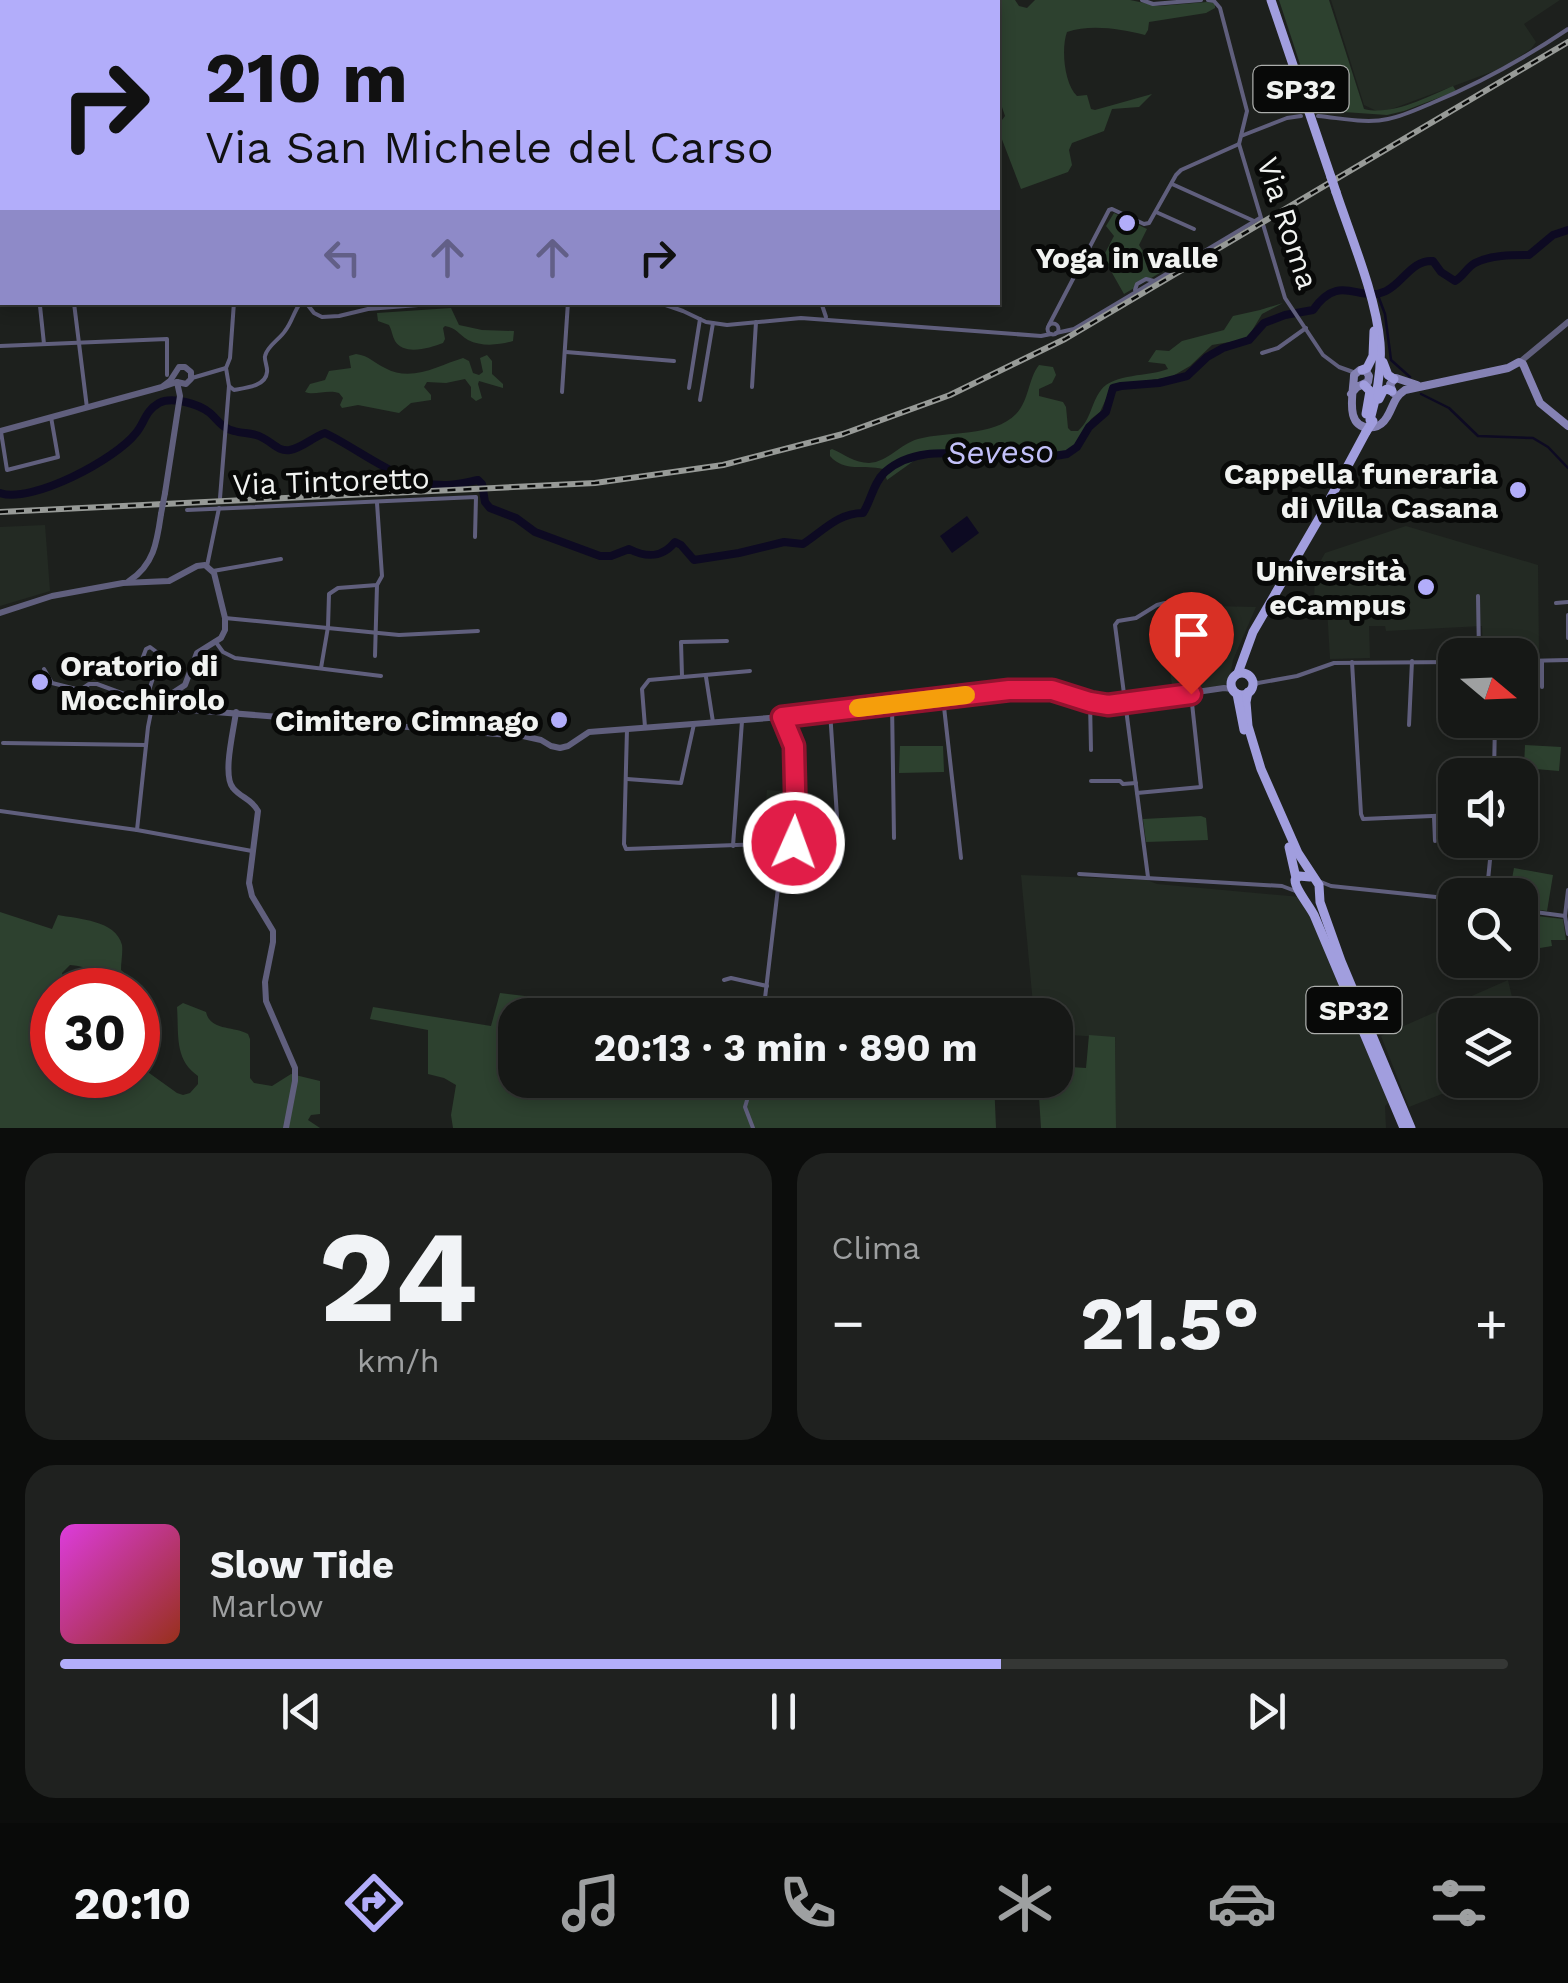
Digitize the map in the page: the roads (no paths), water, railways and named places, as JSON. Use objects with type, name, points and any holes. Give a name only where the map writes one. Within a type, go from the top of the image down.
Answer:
[{"type":"main road","name":"SP32","points":[[1271,0],[1369,295],[1380,344],[1379,383],[1365,431],[1255,637],[1242,684],[1247,744],[1292,853],[1296,879]]},
{"type":"main road","name":"SP32","points":[[1369,295],[1375,379],[1369,420]]},
{"type":"main road","points":[[1374,328],[1372,361],[1350,394],[1355,418],[1372,428],[1383,422],[1399,387]]},
{"type":"main road","points":[[1380,344],[1384,368],[1399,387]]},
{"type":"main road","points":[[1369,420],[1381,393],[1387,389],[1520,367],[1540,403],[1568,426]]},
{"type":"main road","points":[[1359,379],[1370,391],[1369,420]]},
{"type":"main road","name":"SP32","points":[[1242,684],[1254,748],[1298,854],[1319,885],[1321,905],[1341,961],[1408,1128]]},
{"type":"main road","points":[[1313,879],[1303,875],[1296,879],[1296,887],[1312,897],[1319,891]]},
{"type":"main road","name":"SP32","points":[[1302,894],[1408,1128]]},
{"type":"street","points":[[616,0],[640,0]]},
{"type":"street","points":[[1142,0],[1153,4],[1200,0]]},
{"type":"street","name":"Via Roma","points":[[1208,0],[1220,8],[1247,111],[1239,144],[1257,219],[1280,281],[1290,306],[1323,354],[1359,379]]},
{"type":"street","points":[[1318,116],[1388,119],[1417,110],[1473,86],[1568,29]]},
{"type":"street","points":[[1241,136],[1286,118],[1302,116]]},
{"type":"street","points":[[1053,329],[1056,315],[1109,210],[1149,224],[1181,170],[1239,144]]},
{"type":"street","points":[[1171,184],[1257,219]]},
{"type":"street","points":[[1156,212],[1194,229]]},
{"type":"street","points":[[666,305],[713,323],[801,318],[1041,336],[1053,329],[1074,329],[1257,219]]},
{"type":"street","points":[[74,305],[86,408]]},
{"type":"street","points":[[220,498],[229,386],[226,368],[234,305]]},
{"type":"street","points":[[229,386],[240,390],[261,383],[268,368],[264,356],[304,305]]},
{"type":"street","points":[[307,305],[322,317],[388,305]]},
{"type":"street","points":[[562,392],[568,305]]},
{"type":"street","points":[[683,311],[684,305]]},
{"type":"street","points":[[822,305],[826,320]]},
{"type":"street","points":[[40,306],[44,344]]},
{"type":"street","points":[[688,388],[700,319]]},
{"type":"street","points":[[752,387],[756,322]]},
{"type":"street","points":[[1520,367],[1568,322]]},
{"type":"street","points":[[700,400],[713,323]]},
{"type":"street","points":[[1262,353],[1278,348],[1306,328]]},
{"type":"street","points":[[0,346],[167,339],[180,396]]},
{"type":"street","points":[[566,352],[674,361]]},
{"type":"street","points":[[51,417],[58,457],[7,470],[1,431],[51,417],[162,388],[180,366],[190,377]]},
{"type":"street","points":[[174,378],[182,384],[190,377],[226,368]]},
{"type":"street","points":[[123,584],[143,570],[155,546],[180,396],[190,377]]},
{"type":"street","name":"Via Tintoretto","points":[[187,510],[476,497],[475,537]]},
{"type":"street","points":[[375,656],[377,585],[382,570],[378,503]]},
{"type":"street","points":[[137,830],[148,726],[158,704],[186,683],[199,651],[224,634],[225,618],[210,569],[219,508]]},
{"type":"street","points":[[0,613],[52,596],[174,579],[196,566],[210,569],[280,559]]},
{"type":"street","points":[[143,570],[153,582]]},
{"type":"street","points":[[321,668],[328,600],[333,590],[377,585]]},
{"type":"street","points":[[1478,596],[1478,638]]},
{"type":"street","points":[[1556,603],[1568,602]]},
{"type":"street","points":[[1148,877],[1115,625],[1136,618],[1157,604],[1215,604]]},
{"type":"street","points":[[1568,615],[1568,638]]},
{"type":"street","points":[[225,618],[400,635],[478,631]]},
{"type":"street","points":[[682,676],[681,642],[727,641]]},
{"type":"street","points":[[215,642],[222,652],[234,658],[380,676]]},
{"type":"street","points":[[143,657],[150,647],[166,658],[153,678],[146,700]]},
{"type":"street","points":[[1409,725],[1412,660]]},
{"type":"street","points":[[1538,662],[1568,660]]},
{"type":"street","points":[[44,668],[52,683],[80,690],[97,684],[164,708],[523,736],[560,748],[585,733],[782,717],[998,691],[1052,690],[1090,702],[1127,704],[1296,676],[1334,663],[1438,661]]},
{"type":"street","points":[[1352,662],[1363,819],[1438,816]]},
{"type":"street","points":[[1542,662],[1542,687]]},
{"type":"street","points":[[645,728],[642,693],[649,680],[750,671]]},
{"type":"street","points":[[706,675],[712,722]]},
{"type":"street","points":[[1137,793],[1201,788],[1191,694]]},
{"type":"street","points":[[943,698],[961,858]]},
{"type":"street","points":[[1090,702],[1091,750]]},
{"type":"street","points":[[892,703],[894,838]]},
{"type":"street","points":[[780,872],[834,869],[840,862],[830,711]]},
{"type":"street","points":[[236,712],[228,778],[258,810],[250,890],[273,931],[266,1001],[296,1074],[286,1128]]},
{"type":"street","points":[[765,998],[780,872],[794,843],[796,828],[794,746],[782,717]]},
{"type":"street","points":[[733,846],[742,720]]},
{"type":"street","points":[[626,779],[681,782],[694,724]]},
{"type":"street","points":[[627,729],[624,847],[629,850],[794,843]]},
{"type":"street","points":[[3,743],[146,745]]},
{"type":"street","points":[[1091,781],[1136,784]]},
{"type":"street","points":[[0,811],[137,830],[252,852]]},
{"type":"street","points":[[1434,816],[1435,841]]},
{"type":"street","points":[[1079,874],[1282,886],[1302,894]]},
{"type":"street","points":[[1282,886],[1296,879]]},
{"type":"street","points":[[1313,879],[1331,886],[1438,897]]},
{"type":"street","points":[[1319,891],[1331,886]]},
{"type":"street","points":[[1568,890],[1568,934]]},
{"type":"street","points":[[1538,912],[1565,916]]},
{"type":"street","points":[[724,980],[766,986]]},
{"type":"street","points":[[747,1098],[744,1107],[753,1128]]},
{"type":"waterway","name":"Seveso","points":[[0,493],[32,492],[72,477],[126,443],[154,406],[178,401],[205,410],[230,430],[260,436],[283,450],[294,449],[325,433],[414,480],[447,485],[478,480],[490,508],[516,518],[535,532],[600,556],[629,549],[654,555],[675,542],[694,560],[784,542],[803,544],[838,519],[863,513],[881,476],[907,459],[943,453],[1024,457],[1067,454],[1106,412],[1113,388],[1187,376],[1207,357],[1249,340],[1264,323],[1313,310],[1332,292],[1386,291],[1419,264],[1433,261],[1455,281],[1475,263],[1494,257],[1529,255],[1553,235],[1568,230]]},
{"type":"waterway","points":[[1377,293],[1385,314],[1391,360],[1410,377]]},
{"type":"waterway","points":[[1421,394],[1449,408],[1478,436],[1533,438],[1568,468]]},
{"type":"railway","points":[[0,512],[595,483],[723,465],[843,434],[950,395],[1065,339],[1568,42]]},
{"type":"place","name":"Yoga in valle","points":[[1127,223]]},
{"type":"place","name":"Cappella funeraria di Villa Casana","points":[[1518,490]]},
{"type":"place","name":"Università eCampus","points":[[1426,587]]},
{"type":"place","name":"Oratorio di Mocchirolo","points":[[40,682]]},
{"type":"place","name":"Cimitero Cimnago","points":[[559,720]]}]
